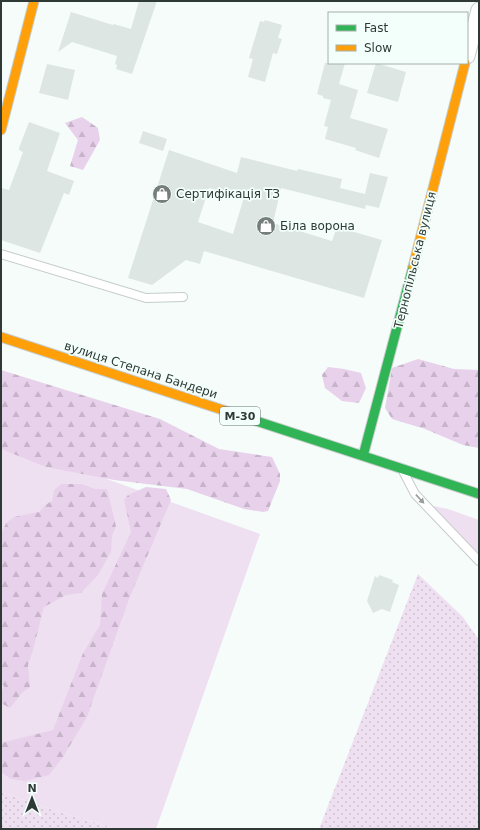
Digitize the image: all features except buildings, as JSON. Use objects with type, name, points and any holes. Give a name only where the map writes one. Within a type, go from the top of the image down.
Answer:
[{"type":"main road","points":[[1,130],[34,1]]},
{"type":"main road","name":"Тернопільська вулиця","points":[[363,456],[465,64]]},
{"type":"main road","name":"вулиця Степана Бандери","points":[[1,337],[479,494]]},
{"type":"street","points":[[468,52],[479,10]]},
{"type":"lane","points":[[1,254],[146,298],[183,297]]},
{"type":"lane","points":[[398,467],[406,476],[415,494],[479,561]]},
{"type":"shaded area","points":[[1,441],[260,534],[156,829],[116,829],[1,792]]},
{"type":"shaded area","points":[[429,505],[448,509],[479,520],[479,560]]},
{"type":"shaded area","points":[[418,574],[463,617],[479,640],[479,829],[319,829]]},
{"type":"shaded area","points":[[1,792],[44,807],[116,829],[1,829]]},
{"type":"green space","points":[[82,117],[98,128],[100,140],[83,170],[70,166],[78,140],[65,123]]},
{"type":"green space","points":[[418,359],[454,369],[479,370],[479,448],[463,445],[425,429],[392,419],[385,408],[392,368]]},
{"type":"green space","points":[[328,367],[361,373],[366,388],[359,403],[342,401],[325,388],[322,375]]},
{"type":"green space","points":[[1,370],[160,419],[219,449],[272,457],[280,474],[280,481],[268,511],[263,512],[244,509],[187,489],[114,480],[46,467],[1,449]]},
{"type":"green space","points":[[61,484],[82,484],[95,489],[107,489],[116,526],[112,536],[111,552],[98,575],[81,593],[66,595],[44,607],[28,665],[30,687],[22,693],[10,708],[1,703],[1,693],[4,686],[1,683],[1,535],[6,523],[14,517],[39,512],[45,505],[52,501],[54,490]]},
{"type":"green space","points":[[146,487],[166,489],[171,500],[129,599],[87,717],[63,757],[49,775],[25,781],[11,779],[1,772],[1,743],[53,730],[83,653],[100,625],[102,594],[131,532],[124,500],[128,495]]},
{"type":"traffic: fast","points":[[363,456],[413,267]]},
{"type":"traffic: fast","points":[[235,414],[479,494]]},
{"type":"traffic: slow","points":[[1,130],[34,1]]},
{"type":"traffic: slow","points":[[413,267],[465,64]]},
{"type":"traffic: slow","points":[[1,337],[235,414]]},
{"type":"place","name":"Сертифікація ТЗ","points":[[162,194]]},
{"type":"place","name":"Біла ворона","points":[[266,226]]}]
